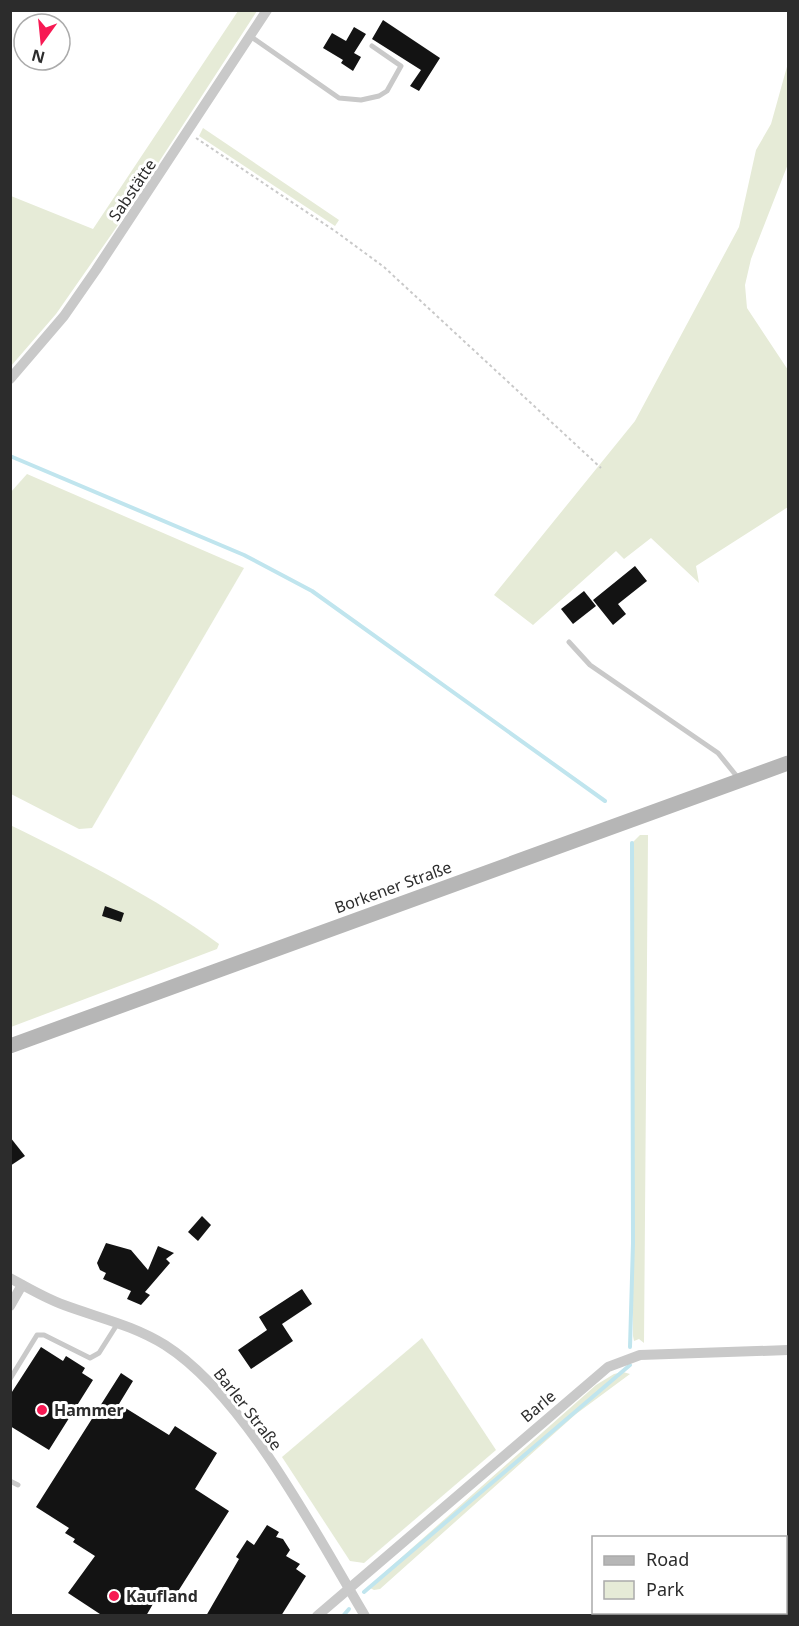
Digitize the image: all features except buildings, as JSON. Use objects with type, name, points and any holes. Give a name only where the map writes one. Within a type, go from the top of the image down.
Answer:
[{"type":"main road","name":"Borkener Straße","points":[[10,1046],[789,763]]},
{"type":"street","name":"Sabstätte","points":[[10,379],[64,315],[188,133],[267,10]]},
{"type":"street","name":"Barler Straße","points":[[10,1278],[63,1305],[119,1322],[166,1346],[209,1382],[253,1437],[365,1616]]},
{"type":"street","points":[[10,1306],[22,1285]]},
{"type":"street","name":"Barle","points":[[317,1616],[348,1587],[596,1377],[621,1360],[640,1355],[789,1350]]},
{"type":"lane","points":[[250,36],[339,98],[361,100],[379,96],[387,91],[401,66],[372,46]]},
{"type":"lane","points":[[569,642],[590,665],[718,753],[739,781]]},
{"type":"lane","points":[[10,1379],[37,1335],[44,1335],[90,1358],[99,1353],[119,1322]]},
{"type":"lane","points":[[10,1481],[18,1485]]},
{"type":"path","points":[[188,133],[335,231],[384,267],[601,468]]},
{"type":"green space","points":[[238,11],[257,11],[118,225],[56,314],[11,366],[11,196],[93,229]]},
{"type":"green space","points":[[788,63],[788,164],[751,259],[745,285],[747,308],[788,370],[788,507],[696,566],[699,583],[651,538],[624,559],[616,551],[533,625],[494,595],[635,421],[739,227],[756,150],[771,124]]},
{"type":"green space","points":[[203,128],[339,220],[335,226],[199,136]]},
{"type":"green space","points":[[27,474],[244,568],[92,828],[79,829],[11,794],[11,492]]},
{"type":"green space","points":[[10,825],[143,895],[219,944],[217,949],[11,1027]]},
{"type":"green space","points":[[640,835],[648,835],[644,1343],[639,1339],[634,1341],[633,1336],[632,843]]},
{"type":"green space","points":[[422,1338],[496,1450],[364,1563],[350,1561],[282,1457]]},
{"type":"green space","points":[[623,1372],[630,1374],[576,1414],[380,1589],[374,1590],[368,1587],[596,1385],[614,1374]]},
{"type":"waterway","points":[[10,456],[244,555],[312,591],[605,801]]},
{"type":"waterway","points":[[630,1347],[633,1243],[632,843]]},
{"type":"waterway","points":[[364,1592],[630,1365]]},
{"type":"waterway","points":[[343,1616],[349,1609]]},
{"type":"place","name":"Hammer","points":[[42,1410]]},
{"type":"place","name":"Kaufland","points":[[114,1596]]}]
